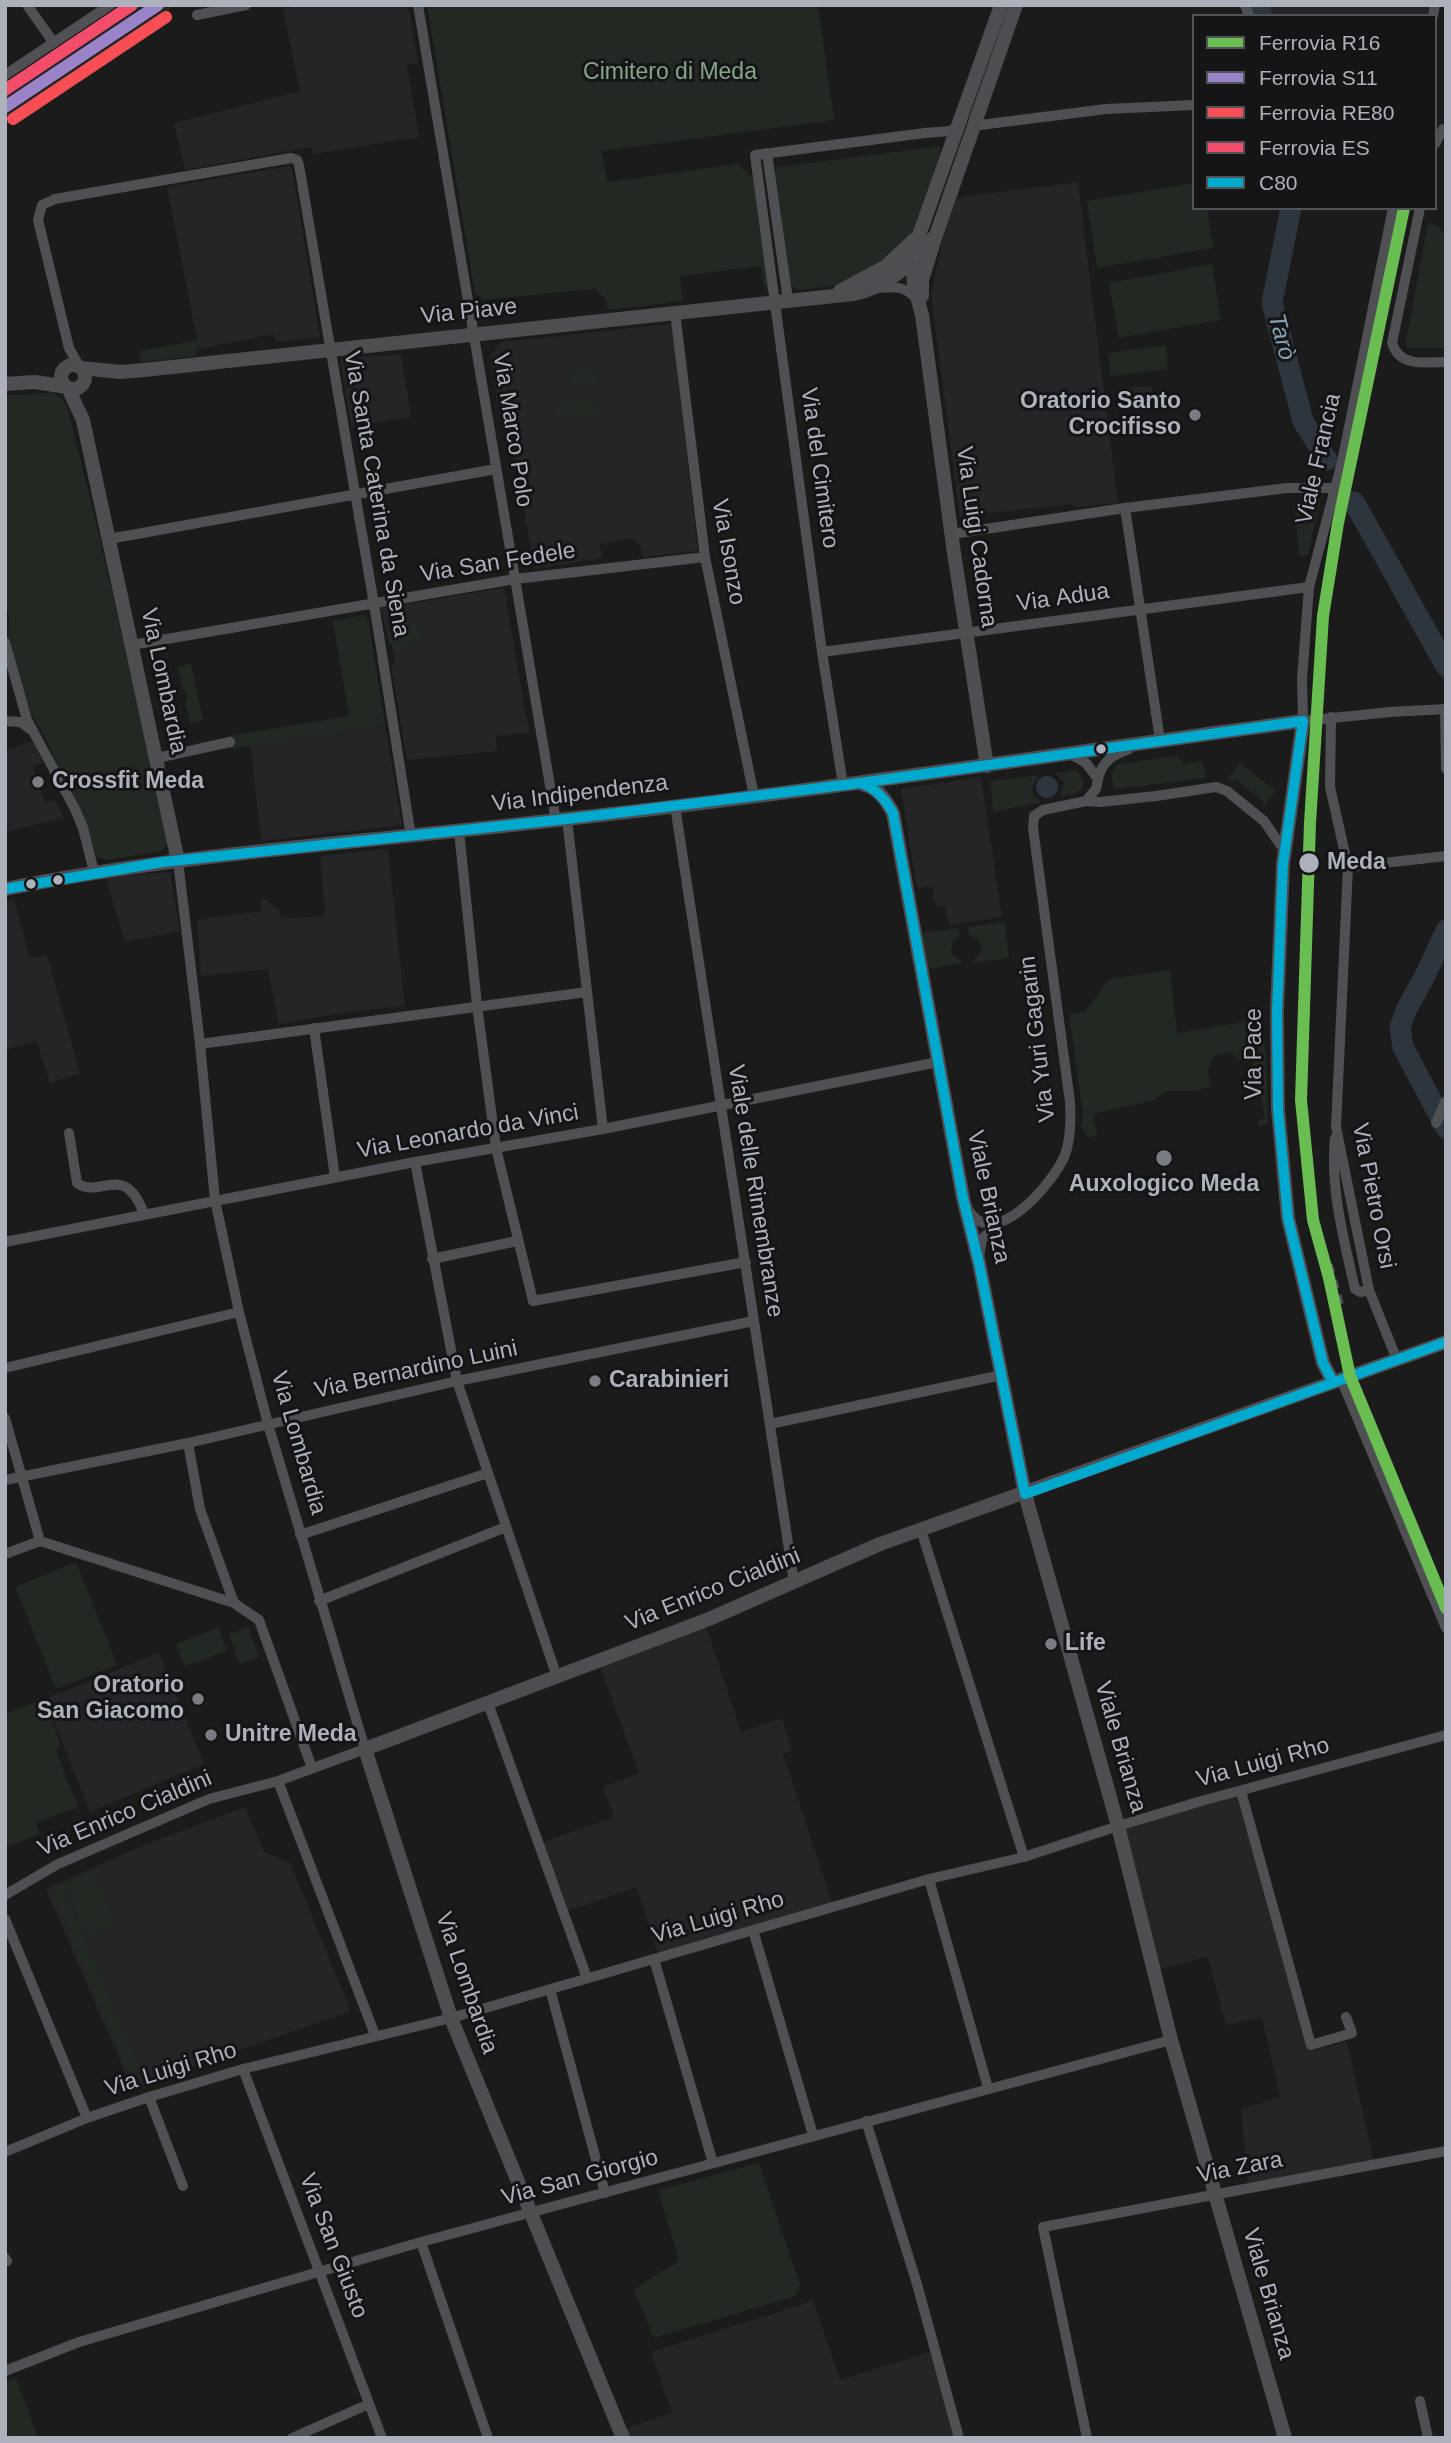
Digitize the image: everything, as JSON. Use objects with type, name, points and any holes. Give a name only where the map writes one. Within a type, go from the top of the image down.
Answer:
[{"type":"street","points":[[27,5],[54,43]]},
{"type":"street","points":[[5,75],[110,5]]},
{"type":"street","points":[[197,15],[246,5]]},
{"type":"street","name":"Via Marco Polo","points":[[418,5],[515,579],[561,820],[587,992],[603,1129]]},
{"type":"street","name":"Via Luigi Cadorna","points":[[986,766],[912,262],[928,232],[966,124],[1001,5]]},
{"type":"street","name":"Via Luigi Cadorna","points":[[966,124],[1016,5]]},
{"type":"street","points":[[767,153],[948,132],[966,124],[1106,109],[1192,105]]},
{"type":"street","name":"Via del Cimitero","points":[[782,301],[755,155],[767,153],[822,652],[843,785]]},
{"type":"street","name":"Via Santa Caterina da Siena","points":[[72,368],[38,220],[42,205],[55,199],[81,194],[291,158],[296,160],[356,493],[411,836]]},
{"type":"street","name":"Viale Francia","points":[[1303,721],[1302,679],[1309,587],[1335,488],[1393,210]]},
{"type":"street","points":[[1420,210],[1392,344],[1398,355],[1409,362],[1446,362]]},
{"type":"street","name":"Via Piave","points":[[822,296],[842,290],[877,273],[928,232]]},
{"type":"street","name":"Via Luigi Cadorna","points":[[920,309],[928,232]]},
{"type":"street","name":"Via Piave","points":[[871,290],[912,262]]},
{"type":"street","name":"Via Piave","points":[[5,384],[26,382],[75,386],[121,372],[900,287],[913,294],[920,309]]},
{"type":"street","name":"Via Isonzo","points":[[675,312],[705,557],[754,796]]},
{"type":"street","points":[[72,368],[85,377],[75,386],[61,379],[72,368]]},
{"type":"street","name":"Via Piave","points":[[26,382],[72,368],[121,372]]},
{"type":"street","name":"Via Lombardia","points":[[75,386],[178,861],[215,1200],[239,1312],[268,1424],[319,1601],[450,2018],[623,2438]]},
{"type":"street","points":[[109,539],[496,469]]},
{"type":"street","points":[[952,534],[1125,508],[1287,488],[1335,488]]},
{"type":"street","points":[[1125,508],[1160,740]]},
{"type":"street","name":"Via San Fedele","points":[[132,645],[515,579],[705,557]]},
{"type":"street","name":"Via Adua","points":[[822,652],[1309,587]]},
{"type":"street","points":[[5,642],[30,729],[75,809],[83,828],[94,872]]},
{"type":"street","points":[[1445,709],[1446,769]]},
{"type":"street","name":"Via Indipendenza","points":[[5,889],[94,872],[178,861],[561,820],[860,783],[1331,717],[1445,709]]},
{"type":"street","name":"Via Pietro Orsi","points":[[1331,717],[1330,788],[1348,867],[1336,1127],[1365,1291],[1396,1360]]},
{"type":"street","points":[[5,721],[20,722],[30,729]]},
{"type":"street","name":"Via Pace","points":[[1303,721],[1283,850],[1278,1109],[1289,1218],[1305,1296],[1323,1363],[1337,1381]]},
{"type":"street","name":"Via Indipendenza","points":[[1086,801],[1096,789],[1102,765],[1109,759],[1136,746],[1160,740]]},
{"type":"street","points":[[157,758],[230,742]]},
{"type":"street","points":[[1068,753],[1086,763],[1098,779]]},
{"type":"street","name":"Viale Brianza","points":[[903,777],[893,791],[893,813],[963,1198],[979,1263],[1025,1494],[1118,1826],[1171,2040],[1285,2438]]},
{"type":"street","points":[[860,783],[874,789],[893,813]]},
{"type":"street","points":[[1086,801],[1100,802],[1216,787],[1264,821],[1283,850]]},
{"type":"street","name":"Via Yuri Gagarin","points":[[979,1263],[982,1239],[1002,1221],[1027,1206],[1049,1182],[1064,1157],[1071,1127],[1070,1102],[1032,826],[1034,816],[1043,810],[1086,801]]},
{"type":"street","name":"Viale delle Rimembranze","points":[[675,806],[794,1582]]},
{"type":"street","points":[[459,831],[477,1005],[496,1148],[533,1301],[746,1262]]},
{"type":"street","points":[[1348,867],[1446,856]]},
{"type":"street","points":[[200,1044],[587,992]]},
{"type":"street","points":[[314,1028],[335,1177]]},
{"type":"street","name":"Via Leonardo da Vinci","points":[[5,1242],[335,1177],[603,1129],[937,1062]]},
{"type":"street","points":[[1436,1123],[1445,1102]]},
{"type":"street","points":[[69,1133],[77,1183],[87,1187],[122,1185],[136,1197],[144,1214]]},
{"type":"street","points":[[415,1162],[457,1381],[557,1677]]},
{"type":"street","points":[[963,1198],[970,1212],[979,1221],[1002,1221]]},
{"type":"street","points":[[432,1259],[517,1241]]},
{"type":"street","points":[[5,1368],[239,1312]]},
{"type":"street","name":"Via Bernardino Luini","points":[[5,1480],[188,1443],[457,1381],[754,1321]]},
{"type":"street","name":"Via Enrico Cialdini","points":[[5,1895],[58,1864],[209,1799],[278,1782],[709,1619],[880,1544],[1446,1342]]},
{"type":"street","points":[[770,1424],[1002,1375]]},
{"type":"street","points":[[1337,1381],[1446,1628]]},
{"type":"street","points":[[5,1418],[40,1541]]},
{"type":"street","points":[[188,1443],[200,1509],[234,1603]]},
{"type":"street","points":[[300,1535],[488,1473]]},
{"type":"street","points":[[319,1601],[506,1527]]},
{"type":"street","points":[[921,1530],[1024,1857]]},
{"type":"street","points":[[5,1554],[40,1541],[234,1603],[259,1620],[312,1768]]},
{"type":"street","points":[[488,1703],[587,1978]]},
{"type":"street","name":"Via Luigi Rho","points":[[5,2152],[149,2096],[243,2068],[450,2018],[929,1879],[1024,1857],[1118,1826],[1446,1735]]},
{"type":"street","points":[[278,1782],[375,2035]]},
{"type":"street","points":[[1241,1791],[1311,2045],[1352,2034],[1346,2017]]},
{"type":"street","points":[[929,1879],[988,2088]]},
{"type":"street","points":[[5,1919],[87,2118]]},
{"type":"street","points":[[753,1930],[813,2135]]},
{"type":"street","points":[[654,1959],[713,2163]]},
{"type":"street","points":[[550,1989],[606,2193]]},
{"type":"street","name":"Via San Giorgio","points":[[5,2371],[79,2342],[421,2242],[1171,2040]]},
{"type":"street","name":"Via San Giusto","points":[[243,2068],[382,2438]]},
{"type":"street","points":[[149,2096],[183,2186]]},
{"type":"street","points":[[866,2121],[920,2296],[959,2438]]},
{"type":"street","name":"Via Zara","points":[[1087,2438],[1043,2227],[1446,2151]]},
{"type":"street","points":[[421,2242],[488,2438]]},
{"type":"street","points":[[1420,2401],[1428,2438]]},
{"type":"street","points":[[292,2438],[369,2404]]},
{"type":"shaded area","points":[[136,5],[171,5],[5,116],[5,92]]},
{"type":"shaded area","points":[[300,5],[408,5],[418,63],[407,65],[419,137],[313,154],[311,147],[185,170],[174,123],[300,91],[283,9]]},
{"type":"shaded area","points":[[1264,5],[1429,5],[1427,14],[1268,14]]},
{"type":"shaded area","points":[[289,166],[292,168],[320,337],[276,342],[274,334],[199,349],[167,187]]},
{"type":"shaded area","points":[[1078,182],[1118,503],[1075,507],[1071,504],[960,517],[931,295],[954,198]]},
{"type":"shaded area","points":[[672,324],[698,551],[643,557],[640,545],[632,538],[600,544],[602,558],[534,569],[516,460],[512,453],[509,404],[498,405],[490,356],[501,342]]},
{"type":"shaded area","points":[[401,354],[411,417],[351,426],[340,359]]},
{"type":"shaded area","points":[[504,588],[529,733],[495,736],[497,751],[407,760],[391,665],[395,664],[392,644],[389,644],[381,608]]},
{"type":"shaded area","points":[[385,725],[402,825],[261,841],[250,745]]},
{"type":"shaded area","points":[[29,742],[34,744],[43,763],[33,767],[45,803],[55,800],[64,818],[5,832],[5,751]]},
{"type":"shaded area","points":[[1047,776],[1055,779],[1058,787],[1055,795],[1047,798],[1039,795],[1036,787],[1039,779]]},
{"type":"shaded area","points":[[981,777],[1002,917],[949,925],[945,906],[936,907],[932,886],[917,888],[901,789]]},
{"type":"shaded area","points":[[388,849],[405,1006],[279,1024],[268,969],[201,976],[197,920],[262,911],[260,896],[279,910],[282,919],[325,916],[320,856]]},
{"type":"shaded area","points":[[170,872],[180,931],[125,942],[106,878]]},
{"type":"shaded area","points":[[14,899],[30,958],[47,955],[80,1073],[50,1083],[37,1041],[5,1050],[5,900]]},
{"type":"shaded area","points":[[705,1624],[741,1732],[782,1718],[792,1750],[783,1754],[833,1905],[658,1955],[637,1887],[565,1912],[543,1842],[614,1817],[603,1787],[639,1773],[599,1664]]},
{"type":"shaded area","points":[[159,1653],[204,1764],[90,1812],[45,1699]]},
{"type":"shaded area","points":[[1239,1792],[1310,2051],[1347,2042],[1374,2162],[1248,2185],[1241,2109],[1280,2097],[1262,2017],[1226,2025],[1208,1957],[1155,1970],[1120,1827]]},
{"type":"shaded area","points":[[245,1807],[264,1852],[290,1863],[351,2011],[132,2088],[46,1889],[137,1848]]},
{"type":"shaded area","points":[[813,2301],[840,2380],[933,2351],[957,2438],[625,2438],[622,2430],[672,2413],[651,2352]]},
{"type":"green space","points":[[124,5],[136,5],[5,92],[5,84]]},
{"type":"green space","points":[[171,5],[181,5],[173,7],[5,122],[5,116]]},
{"type":"green space","name":"Cimitero di Meda","points":[[427,5],[818,5],[834,120],[602,151],[607,182],[737,164],[753,177],[769,286],[765,291],[761,266],[680,276],[683,301],[608,310],[606,299],[594,289],[484,300],[475,293]]},
{"type":"green space","points":[[941,146],[939,152],[942,153],[916,227],[887,260],[837,285],[800,290],[791,286],[775,171],[777,167]]},
{"type":"green space","points":[[1192,183],[1192,210],[1207,210],[1213,248],[1097,268],[1087,201]]},
{"type":"green space","points":[[1428,222],[1439,227],[1446,238],[1446,348],[1407,348],[1406,342]]},
{"type":"green space","points":[[1212,264],[1221,320],[1119,338],[1109,283]]},
{"type":"green space","points":[[198,340],[197,356],[141,362],[139,351]]},
{"type":"green space","points":[[1166,345],[1168,369],[1111,376],[1108,353]]},
{"type":"green space","points":[[596,368],[595,386],[576,388],[572,383],[570,371]]},
{"type":"green space","points":[[1152,386],[1153,401],[1121,404],[1120,388]]},
{"type":"green space","points":[[53,393],[67,406],[99,535],[168,841],[161,851],[107,860],[97,857],[44,735],[25,704],[8,636],[9,617],[5,602],[5,395]]},
{"type":"green space","points":[[582,397],[597,406],[598,415],[555,420],[554,412],[565,402],[577,401],[577,398]]},
{"type":"green space","points":[[1321,497],[1308,555],[1299,556],[1294,502]]},
{"type":"green space","points":[[363,615],[368,618],[385,725],[231,749],[228,736],[349,716],[333,621]]},
{"type":"green space","points":[[419,624],[422,642],[398,646],[389,644],[387,629]]},
{"type":"green space","points":[[191,664],[203,720],[190,723],[185,703],[188,694],[182,689],[178,667]]},
{"type":"green space","points":[[1176,756],[1185,764],[1203,761],[1206,778],[1114,789],[1111,774],[1117,764]]},
{"type":"green space","points":[[1240,763],[1276,791],[1261,810],[1264,802],[1236,780],[1226,781]]},
{"type":"green space","points":[[1076,770],[1084,780],[1082,788],[1076,793],[1060,797],[1064,783],[1055,773]]},
{"type":"green space","points":[[1039,775],[1032,787],[1034,796],[1041,802],[993,812],[990,781]]},
{"type":"green space","points":[[1005,922],[1009,958],[973,963],[982,948],[978,939],[969,935],[968,927]]},
{"type":"green space","points":[[958,928],[960,936],[953,942],[951,952],[963,963],[928,969],[922,933]]},
{"type":"green space","points":[[1170,970],[1177,1033],[1260,1019],[1266,1051],[1268,1123],[1258,1127],[1258,1121],[1265,1118],[1253,1061],[1244,1063],[1230,1052],[1214,1056],[1208,1070],[1210,1087],[1196,1091],[1166,1091],[1152,1101],[1093,1114],[1097,1135],[1088,1137],[1081,1127],[1083,1115],[1069,1014],[1085,1012],[1109,979]]},
{"type":"green space","points":[[76,1562],[117,1665],[56,1689],[15,1587]]},
{"type":"green space","points":[[248,1627],[259,1657],[240,1664],[229,1635]]},
{"type":"green space","points":[[218,1628],[227,1651],[185,1666],[176,1644]]},
{"type":"green space","points":[[45,1699],[60,1743],[56,1751],[78,1807],[36,1823],[40,1834],[5,1847],[5,1714]]},
{"type":"green space","points":[[95,1871],[116,1925],[87,1937],[64,1883]]},
{"type":"green space","points":[[62,1886],[142,2072],[131,2077],[52,1890]]},
{"type":"green space","points":[[759,2163],[800,2285],[795,2296],[654,2338],[634,2289],[679,2261],[658,2190]]},
{"type":"green space","points":[[16,2378],[38,2438],[10,2438],[5,2425],[5,2382]]},
{"type":"waterway","name":"Tarò","points":[[1257,5],[1261,14]]},
{"type":"waterway","name":"Tarò","points":[[1291,210],[1272,303],[1303,421],[1327,460]]},
{"type":"waterway","name":"Tarò","points":[[1354,502],[1446,666]]},
{"type":"waterway","name":"Tarò","points":[[1446,930],[1406,1010],[1400,1028],[1403,1047],[1446,1128]]},
{"type":"railway","points":[[1331,1264],[1343,1307]]},
{"type":"rail line","name":"ES","points":[[5,90],[132,5]]},
{"type":"rail line","name":"S11","points":[[5,107],[158,5]]},
{"type":"rail line","name":"RE80","points":[[13,119],[166,17]]},
{"type":"rail line","name":"R16","points":[[1404,210],[1338,523],[1323,616],[1310,823],[1301,1100],[1313,1220],[1329,1278],[1350,1376],[1446,1608]]},
{"type":"transit line","name":"C80","points":[[845,785],[1303,721],[1283,864],[1277,1011],[1278,1109],[1288,1218],[1323,1363],[1333,1382]]},
{"type":"transit line","name":"C80","points":[[5,889],[163,862],[567,819],[860,783],[880,795],[893,813],[963,1198],[979,1263],[1025,1494],[1446,1342]]},
{"type":"place","name":"Oratorio Santo Crocifisso","points":[[1195,415]]},
{"type":"place","name":"Crossfit Meda","points":[[38,782]]},
{"type":"place","name":"Meda","points":[[1309,863]]},
{"type":"place","name":"Auxologico Meda","points":[[1164,1158]]},
{"type":"place","name":"Carabinieri","points":[[595,1381]]},
{"type":"place","name":"Life","points":[[1051,1644]]},
{"type":"place","name":"Oratorio San Giacomo","points":[[198,1699]]},
{"type":"place","name":"Unitre Meda","points":[[211,1735]]}]
